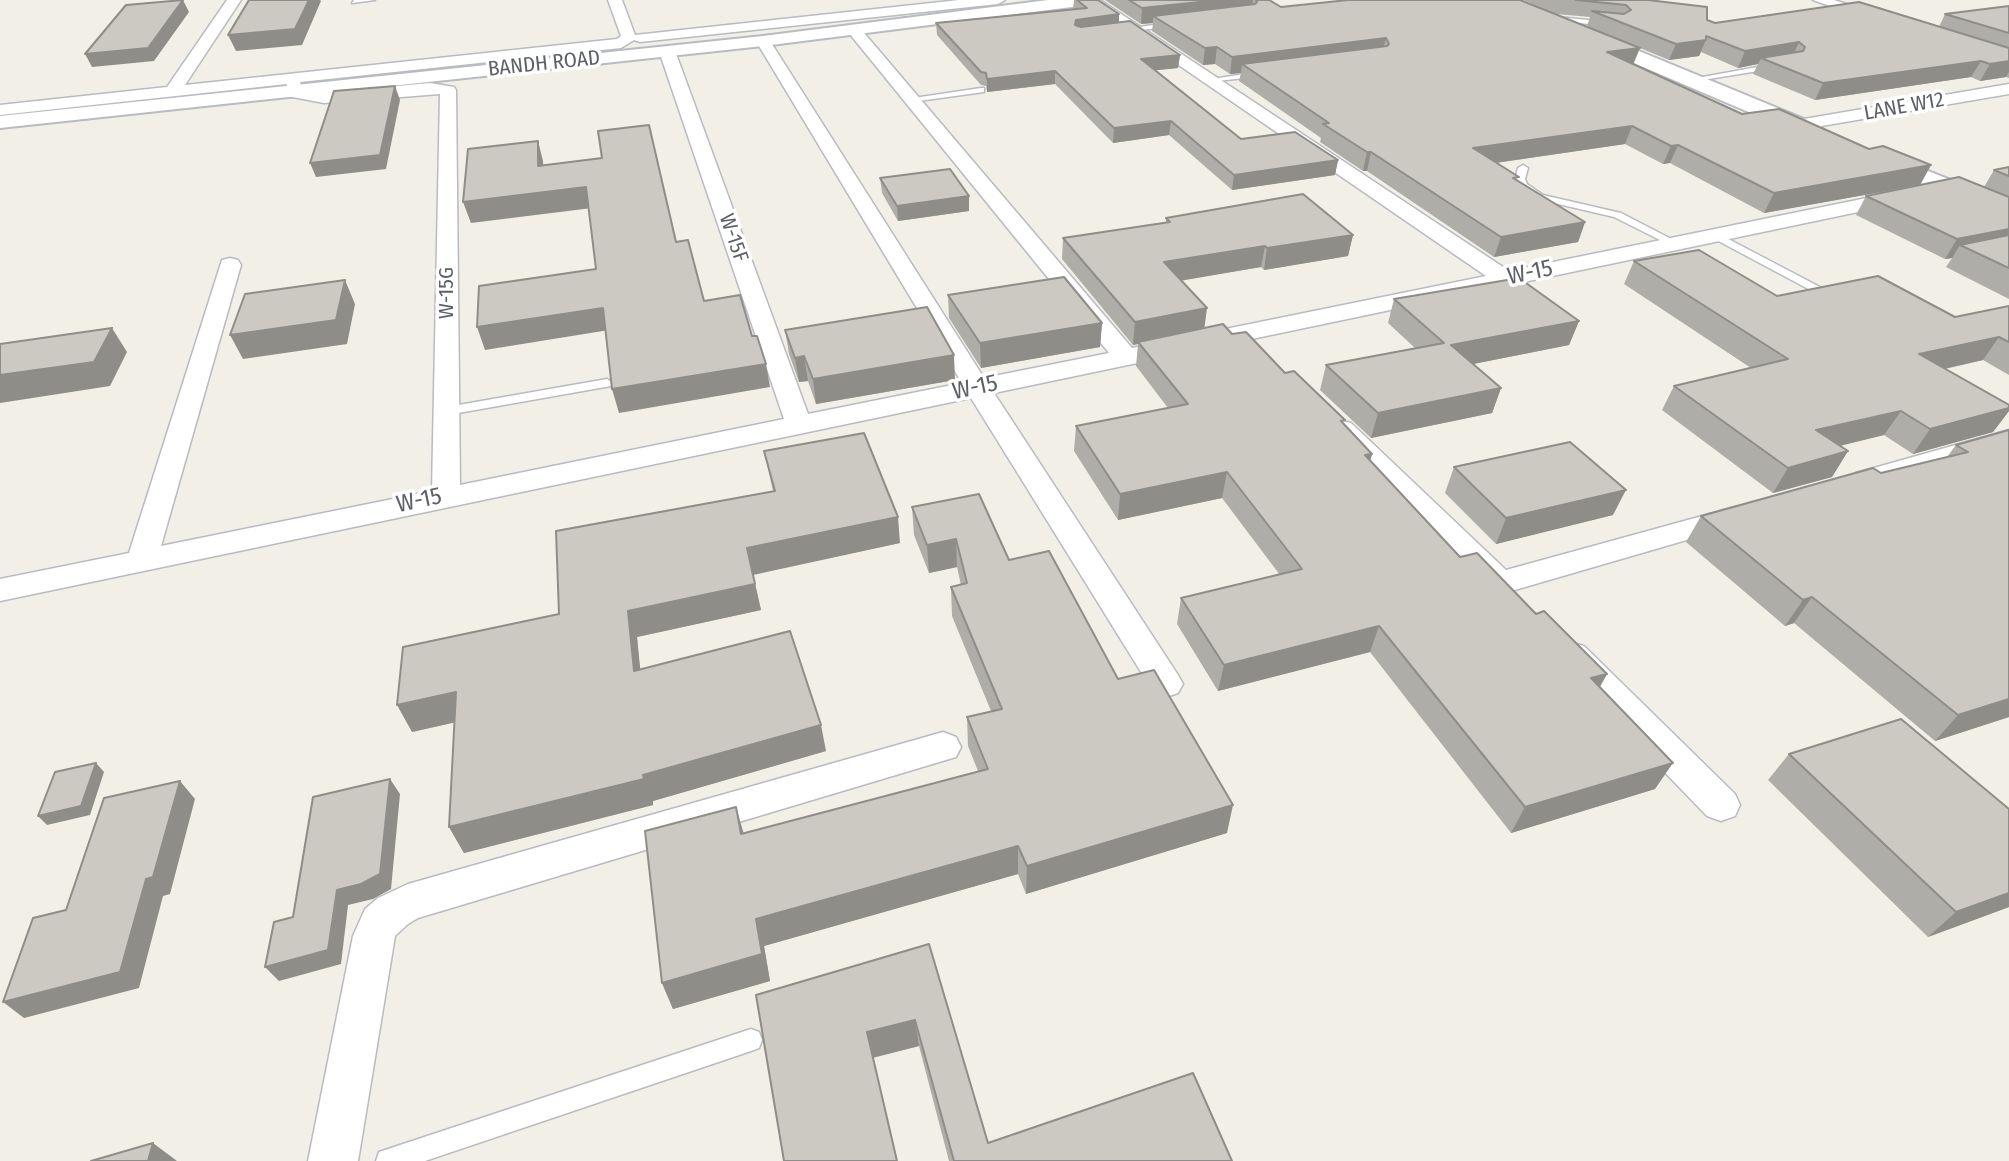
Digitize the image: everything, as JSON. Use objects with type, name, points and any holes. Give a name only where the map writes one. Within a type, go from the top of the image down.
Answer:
[{"type":"street","points":[[172,92],[234,0]]},
{"type":"street","points":[[615,0],[629,39]]},
{"type":"street","points":[[0,110],[172,92],[294,85],[615,44],[629,39],[959,2],[998,0]]},
{"type":"street","points":[[1089,0],[1125,29],[1209,80],[1504,278]]},
{"type":"street","name":"BANDH ROAD","points":[[0,122],[294,85],[763,41],[1089,0]]},
{"type":"street","points":[[1502,0],[1836,141]]},
{"type":"street","points":[[1820,0],[1896,24]]},
{"type":"street","points":[[853,30],[1126,357]]},
{"type":"street","points":[[763,41],[977,387],[1166,684]]},
{"type":"street","name":"W-15F","points":[[667,51],[799,425]]},
{"type":"street","name":"W-15G","points":[[294,85],[324,98],[430,88],[448,90],[446,496]]},
{"type":"street","name":"LANE W12","points":[[1798,125],[2009,89]]},
{"type":"street","points":[[1861,151],[2009,212]]},
{"type":"street","name":"W-15","points":[[0,590],[1950,187]]},
{"type":"street","points":[[142,559],[230,265]]},
{"type":"street","points":[[1243,333],[1273,362]]},
{"type":"street","points":[[1322,410],[1525,608]]},
{"type":"street","points":[[1835,487],[2009,438]]},
{"type":"street","points":[[1500,582],[1755,510]]},
{"type":"street","points":[[1553,635],[1721,806]]},
{"type":"street","points":[[333,1161],[374,936],[380,923],[393,911],[408,903],[943,747]]},
{"type":"lane","points":[[354,2],[372,0]]},
{"type":"lane","points":[[1831,16],[1858,12]]},
{"type":"lane","points":[[1541,17],[1619,25]]},
{"type":"lane","points":[[1125,29],[1184,22]]},
{"type":"lane","points":[[1690,80],[1779,65]]},
{"type":"lane","points":[[1209,80],[1275,71]]},
{"type":"lane","points":[[911,99],[981,90]]},
{"type":"lane","points":[[1523,168],[1520,179],[1524,186],[1540,197],[1627,219],[1674,243]]},
{"type":"lane","points":[[1715,235],[1833,298]]},
{"type":"lane","points":[[447,411],[607,383]]},
{"type":"lane","points":[[388,1161],[751,1040]]},
{"type":"building","points":[[183,0],[148,48],[85,54],[126,5]]},
{"type":"building","points":[[249,0],[309,0],[295,29],[228,35]]},
{"type":"building","points":[[1077,0],[1098,0],[1119,14],[1076,20],[1075,25],[1081,27],[1130,21],[1180,55],[1141,59],[1241,139],[1295,132],[1338,160],[1234,175],[1171,121],[1114,128],[1055,71],[987,79],[986,73],[981,72],[936,23],[1087,8]]},
{"type":"building","points":[[1129,0],[1219,0],[1142,8]]},
{"type":"building","points":[[1256,0],[1269,0],[1281,7],[1348,0],[1520,0],[1640,48],[1607,52],[1742,114],[1779,109],[1869,149],[1883,146],[1931,165],[1774,193],[1678,145],[1671,146],[1632,126],[1473,148],[1519,177],[1513,178],[1585,222],[1501,237],[1323,124],[1329,123],[1242,64],[1387,46],[1389,44],[1386,38],[1232,57],[1217,47],[1205,48],[1153,16],[1255,4]]},
{"type":"building","points":[[1576,0],[1648,0],[1707,7],[1707,20],[1715,23],[1859,2],[2009,48],[2009,61],[1990,64],[1981,61],[1823,83],[1761,58],[1803,51],[1805,47],[1799,42],[1745,51],[1706,36],[1706,40],[1676,44],[1592,11],[1624,14],[1631,10],[1626,5]]},
{"type":"building","points":[[2009,6],[2009,33],[1945,14]]},
{"type":"building","points":[[395,86],[380,155],[310,163],[334,91]]},
{"type":"building","points":[[649,125],[676,242],[688,240],[704,301],[740,295],[752,336],[757,336],[766,364],[612,389],[603,308],[477,327],[479,286],[596,269],[586,187],[463,202],[468,149],[538,141],[538,166],[602,158],[598,131]]},
{"type":"building","points":[[2009,167],[2009,176],[1994,170]]},
{"type":"building","points":[[950,169],[969,196],[897,206],[880,178]]},
{"type":"building","points":[[1959,177],[2009,197],[2009,229],[1957,239],[1866,196]]},
{"type":"building","points":[[1303,194],[1353,235],[1164,262],[1207,308],[1135,322],[1063,238],[1170,222],[1166,218]]},
{"type":"building","points":[[2009,235],[2009,268],[1960,245]]},
{"type":"building","points":[[1699,250],[1777,296],[1878,276],[1955,317],[2009,306],[2009,342],[1999,337],[1919,354],[2009,405],[2009,408],[1930,429],[1901,411],[1816,430],[1848,451],[1788,468],[1674,386],[1788,359],[1634,261]]},
{"type":"building","points":[[1064,277],[1102,323],[980,343],[948,295]]},
{"type":"building","points":[[1519,278],[1579,321],[1451,345],[1501,388],[1378,413],[1326,365],[1444,343],[1394,299]]},
{"type":"building","points":[[345,280],[336,320],[230,335],[245,294]]},
{"type":"building","points":[[927,307],[954,355],[813,379],[804,356],[795,358],[785,330]]},
{"type":"building","points":[[1223,324],[1232,334],[1246,332],[1285,373],[1294,371],[1345,420],[1341,421],[1372,454],[1365,455],[1460,557],[1477,553],[1536,614],[1544,611],[1607,674],[1591,678],[1673,763],[1525,807],[1379,626],[1224,665],[1181,598],[1302,569],[1227,472],[1120,494],[1076,426],[1188,404],[1138,342]]},
{"type":"building","points":[[112,328],[94,362],[0,375],[0,344]]},
{"type":"building","points":[[2009,430],[2009,699],[1958,715],[1812,597],[1803,600],[1701,516],[1873,468],[1881,473],[1968,452],[1956,445]]},
{"type":"building","points":[[864,433],[898,517],[747,548],[755,584],[628,611],[634,671],[790,631],[821,725],[643,775],[644,779],[449,827],[456,692],[397,705],[403,647],[559,614],[556,531],[775,491],[764,451]]},
{"type":"building","points":[[1570,442],[1626,490],[1506,518],[1454,467]]},
{"type":"building","points":[[979,494],[1009,560],[1049,551],[1118,679],[1154,670],[1233,805],[1027,866],[1018,846],[756,919],[762,954],[662,983],[645,831],[736,807],[741,834],[988,769],[967,717],[1002,709],[951,587],[967,583],[956,539],[927,545],[912,507]]},
{"type":"building","points":[[1901,719],[2009,809],[2009,893],[1956,912],[1789,754]]},
{"type":"building","points":[[96,763],[81,806],[38,816],[55,772]]},
{"type":"building","points":[[390,779],[380,874],[361,884],[337,890],[328,950],[265,967],[274,922],[293,917],[313,797]]},
{"type":"building","points":[[180,781],[153,877],[146,879],[120,972],[3,1002],[33,918],[66,910],[104,798]]},
{"type":"building","points":[[929,944],[988,1143],[1193,1073],[1232,1161],[954,1161],[915,1020],[867,1032],[897,1161],[784,1161],[756,995]]},
{"type":"building","points":[[153,1143],[148,1161],[91,1161]]}]
